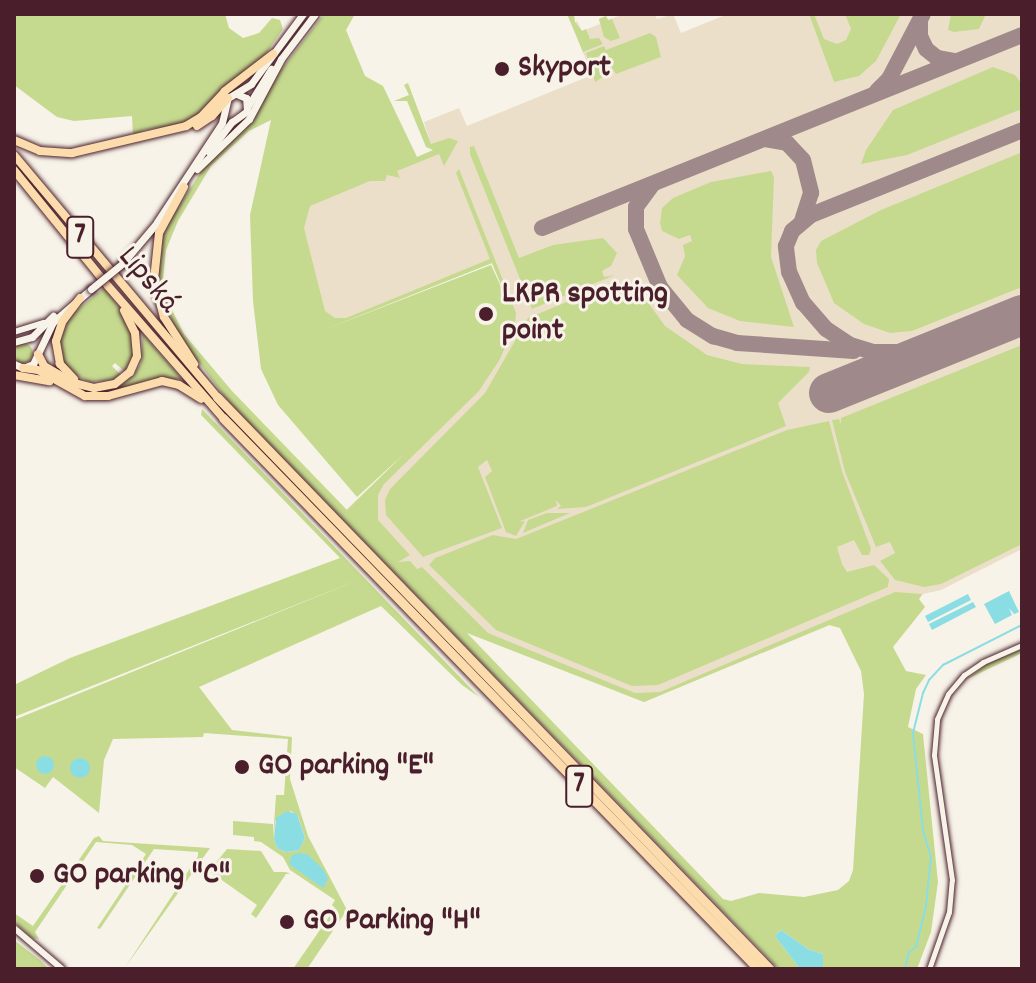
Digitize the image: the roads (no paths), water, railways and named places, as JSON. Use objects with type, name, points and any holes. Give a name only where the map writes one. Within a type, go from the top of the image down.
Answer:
[{"type":"highway","points":[[146,136],[197,121],[225,91],[277,56]]},
{"type":"highway","points":[[14,140],[40,151],[64,153],[193,128],[212,116],[230,96]]},
{"type":"highway","name":"Lipská","points":[[14,155],[106,269],[217,397]]},
{"type":"highway","name":"Lipská","points":[[14,170],[108,286],[223,418]]},
{"type":"highway","points":[[184,187],[159,233],[155,287],[170,328],[217,397]]},
{"type":"highway","points":[[38,352],[47,368],[88,387],[104,387],[119,382],[132,369],[137,356],[133,326],[108,286]]},
{"type":"highway","points":[[80,298],[60,326],[56,351],[65,371],[88,387]]},
{"type":"highway","points":[[17,365],[38,370],[64,387]]},
{"type":"highway","points":[[14,375],[97,397],[149,382],[173,383],[195,394],[223,418]]},
{"type":"highway","name":"7","points":[[217,397],[770,969]]},
{"type":"highway","name":"7","points":[[223,418],[758,969]]},
{"type":"main road","points":[[17,365],[33,364],[53,322],[122,264],[157,222],[248,108],[255,91],[303,14]]},
{"type":"main road","points":[[157,222],[222,123],[230,96],[249,87],[315,14]]},
{"type":"main road","points":[[197,169],[249,119],[277,56]]},
{"type":"main road","points":[[230,96],[246,98],[248,108]]},
{"type":"main road","points":[[225,109],[233,117],[240,117]]},
{"type":"main road","points":[[15,338],[32,337],[47,321],[91,289]]},
{"type":"main road","points":[[26,339],[38,352]]},
{"type":"street","points":[[15,338],[47,321]]},
{"type":"street","points":[[929,969],[949,912],[952,880],[934,755],[937,719],[948,694],[964,675],[983,662],[1022,645]]},
{"type":"street","points":[[16,930],[62,969]]},
{"type":"water","points":[[1009,591],[1019,612],[1014,614],[1009,608],[1012,615],[995,624],[984,604]]},
{"type":"water","points":[[968,594],[971,600],[928,622],[925,616]]},
{"type":"water","points":[[973,602],[976,607],[932,630],[929,624]]},
{"type":"water","points":[[45,756],[54,765],[45,774],[36,765]]},
{"type":"water","points":[[80,758],[87,761],[90,768],[87,775],[80,778],[73,775],[70,768],[73,761]]},
{"type":"water","points":[[287,811],[297,814],[305,838],[299,850],[287,852],[278,849],[274,840],[276,818]]},
{"type":"water","points":[[307,854],[323,869],[328,879],[323,888],[289,864],[292,855]]},
{"type":"water","points":[[781,930],[808,949],[823,954],[823,969],[800,969],[775,936]]},
{"type":"waterway","points":[[905,969],[909,952],[916,947],[926,906],[931,857],[923,830],[913,733],[923,693],[929,680],[943,665],[1022,625]]},
{"type":"place","name":"Skyport","points":[[502,69]]},
{"type":"place","name":"LKPR spotting point","points":[[486,314]]},
{"type":"place","name":"GO parking \"E\"","points":[[242,767]]},
{"type":"place","name":"GO parking \"C\"","points":[[37,876]]},
{"type":"place","name":"GO Parking \"H\"","points":[[287,922]]}]
